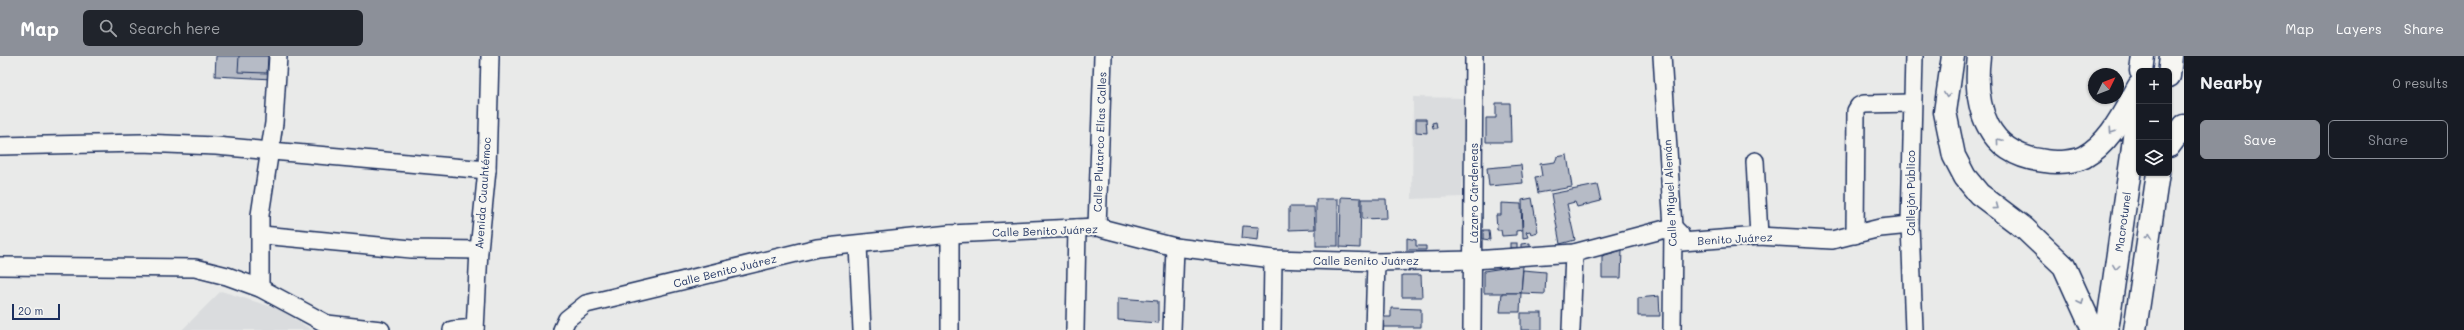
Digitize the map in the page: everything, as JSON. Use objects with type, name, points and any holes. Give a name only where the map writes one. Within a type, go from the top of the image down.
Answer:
[{"type":"highway","points":[[1952,56],[1945,112],[1954,156],[1965,177],[1979,194],[2024,228],[2064,266],[2093,330]]},
{"type":"highway","points":[[1979,56],[1976,77],[1981,112],[2000,143],[2026,159],[2056,163],[2083,157],[2110,136],[2136,91]]},
{"type":"highway","points":[[2141,68],[2143,56]]},
{"type":"highway","points":[[2170,68],[2171,56]]},
{"type":"highway","name":"Macrotunel","points":[[2107,330],[2132,156],[2138,104]]},
{"type":"highway","points":[[2172,142],[2184,126]]},
{"type":"highway","points":[[2135,330],[2158,176]]},
{"type":"street","points":[[260,288],[262,235],[260,215],[274,123],[278,56]]},
{"type":"street","name":"Avenida Cuauhtémoc","points":[[475,329],[479,250],[487,170],[490,56]]},
{"type":"street","name":"Calle Plutarco Elías Calles","points":[[1097,227],[1103,56]]},
{"type":"street","name":"Lázaro Cárdeneas","points":[[1472,330],[1474,260],[1474,56]]},
{"type":"street","name":"Calle Miguel Alemán","points":[[1662,56],[1673,227],[1672,330]]},
{"type":"street","name":"Callejón Público","points":[[1914,56],[1910,225],[1914,330]]},
{"type":"street","points":[[1855,235],[1856,111],[1858,106],[1864,104],[1912,103]]},
{"type":"street","points":[[0,146],[142,143],[269,149],[487,170]]},
{"type":"street","points":[[1755,161],[1759,236]]},
{"type":"street","name":"Benito Juárez","points":[[1673,227],[1680,234],[1682,242],[1759,236],[1832,240],[1880,228],[1910,225]]},
{"type":"street","name":"Calle Benito Juárez","points":[[565,324],[586,304],[817,248],[858,245],[950,234],[1097,227],[1175,247],[1273,259],[1376,262],[1474,260],[1574,253],[1673,227]]},
{"type":"street","points":[[1075,330],[1077,228]]},
{"type":"street","points":[[950,234],[950,330]]},
{"type":"street","points":[[262,235],[411,249],[479,250]]},
{"type":"street","points":[[858,245],[862,330]]},
{"type":"street","points":[[1172,330],[1175,247]]},
{"type":"street","points":[[1571,330],[1574,253]]},
{"type":"street","points":[[1272,330],[1273,259]]},
{"type":"street","points":[[1374,330],[1376,262]]},
{"type":"street","points":[[0,266],[195,268],[227,276],[260,288],[333,327],[381,330]]},
{"type":"street","points":[[452,330],[475,329]]},
{"type":"shaded area","points":[[1413,97],[1465,98],[1462,197],[1412,199]]},
{"type":"shaded area","points":[[221,291],[279,309],[312,330],[182,330]]},
{"type":"building","points":[[216,56],[273,56],[272,79],[215,76]]},
{"type":"building","points":[[239,56],[268,56],[267,73],[238,72]]},
{"type":"building","points":[[1496,103],[1510,103],[1511,142],[1486,142],[1486,118],[1496,118]]},
{"type":"building","points":[[1416,119],[1426,119],[1427,133],[1416,132]]},
{"type":"building","points":[[1436,122],[1437,128],[1433,128],[1432,123]]},
{"type":"building","points":[[1567,155],[1572,187],[1538,193],[1535,177],[1542,176],[1540,164],[1555,162],[1557,157]]},
{"type":"building","points":[[1521,165],[1523,183],[1489,186],[1487,168]]},
{"type":"building","points":[[1597,185],[1601,201],[1577,207],[1575,202],[1567,204],[1575,240],[1560,244],[1551,194]]},
{"type":"building","points":[[1341,197],[1361,198],[1360,248],[1340,247]]},
{"type":"building","points":[[1532,198],[1538,232],[1531,234],[1530,231],[1526,232],[1528,237],[1523,238],[1522,200]]},
{"type":"building","points":[[1316,199],[1338,199],[1338,246],[1316,246]]},
{"type":"building","points":[[1362,199],[1386,199],[1387,218],[1362,219]]},
{"type":"building","points":[[1501,203],[1521,204],[1522,230],[1516,231],[1516,235],[1502,236],[1501,230],[1497,230],[1496,215],[1501,215]]},
{"type":"building","points":[[1289,207],[1314,207],[1315,229],[1289,230]]},
{"type":"building","points":[[1243,226],[1259,227],[1258,240],[1242,238]]},
{"type":"building","points":[[1483,230],[1489,230],[1490,240],[1483,239]]},
{"type":"building","points":[[1407,238],[1416,240],[1416,246],[1426,246],[1426,250],[1407,250]]},
{"type":"building","points":[[1510,243],[1517,243],[1517,248],[1510,248]]},
{"type":"building","points":[[1530,243],[1530,249],[1521,250],[1521,244]]},
{"type":"building","points":[[1622,250],[1621,278],[1602,278],[1602,256]]},
{"type":"building","points":[[1523,265],[1521,293],[1484,293],[1484,271]]},
{"type":"building","points":[[1523,270],[1546,272],[1545,294],[1521,293]]},
{"type":"building","points":[[1402,275],[1421,275],[1422,297],[1402,297]]},
{"type":"building","points":[[1502,293],[1521,293],[1520,312],[1500,312]]},
{"type":"building","points":[[1659,296],[1660,316],[1638,316],[1638,298]]},
{"type":"building","points":[[1118,298],[1158,301],[1158,323],[1118,320]]},
{"type":"building","points":[[1391,308],[1421,309],[1421,327],[1383,327],[1383,317],[1391,317]]},
{"type":"building","points":[[1521,313],[1542,313],[1542,330],[1521,330]]}]
